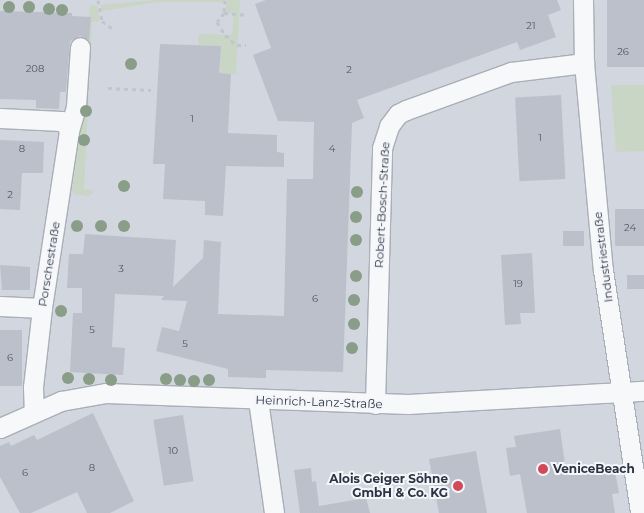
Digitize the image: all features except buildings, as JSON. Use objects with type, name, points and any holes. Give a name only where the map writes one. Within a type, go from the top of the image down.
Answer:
[{"type":"street","name":"Industriestraße","points":[[582,0],[584,63],[603,270],[640,513]]},
{"type":"street","name":"Porschestraße","points":[[34,411],[33,387],[65,126],[76,106],[80,47]]},
{"type":"street","name":"Robert-Bosch-Straße","points":[[375,404],[382,148],[389,126],[398,114],[406,110],[511,72],[584,63]]},
{"type":"street","points":[[0,118],[65,126]]},
{"type":"street","points":[[0,306],[42,308]]},
{"type":"street","name":"Heinrich-Lanz-Straße","points":[[0,428],[61,400],[106,393],[375,404],[644,392]]},
{"type":"street","points":[[258,400],[274,513]]},
{"type":"path","points":[[98,0],[102,21],[112,29]]},
{"type":"path","points":[[225,0],[224,13],[217,22],[226,35],[237,45],[246,45]]},
{"type":"path","points":[[224,13],[248,15]]},
{"type":"path","points":[[108,88],[151,90]]},
{"type":"shaded area","points":[[0,0],[644,0],[644,513],[0,513]]},
{"type":"green space","points":[[154,0],[224,0],[224,2],[158,2],[102,11],[101,5]]},
{"type":"green space","points":[[227,0],[240,0],[236,74],[219,73],[221,46],[198,45],[199,34],[232,35],[234,14],[226,13]]},
{"type":"green space","points":[[90,5],[97,6],[100,21],[92,22],[84,189],[93,190],[93,193],[89,196],[74,194],[72,190],[83,111]]},
{"type":"green space","points":[[611,85],[644,85],[644,151],[616,152]]},
{"type":"place","name":"VeniceBeach","points":[[543,469]]},
{"type":"place","name":"Alois Geiger Söhne GmbH & Co. KG","points":[[458,486]]}]
